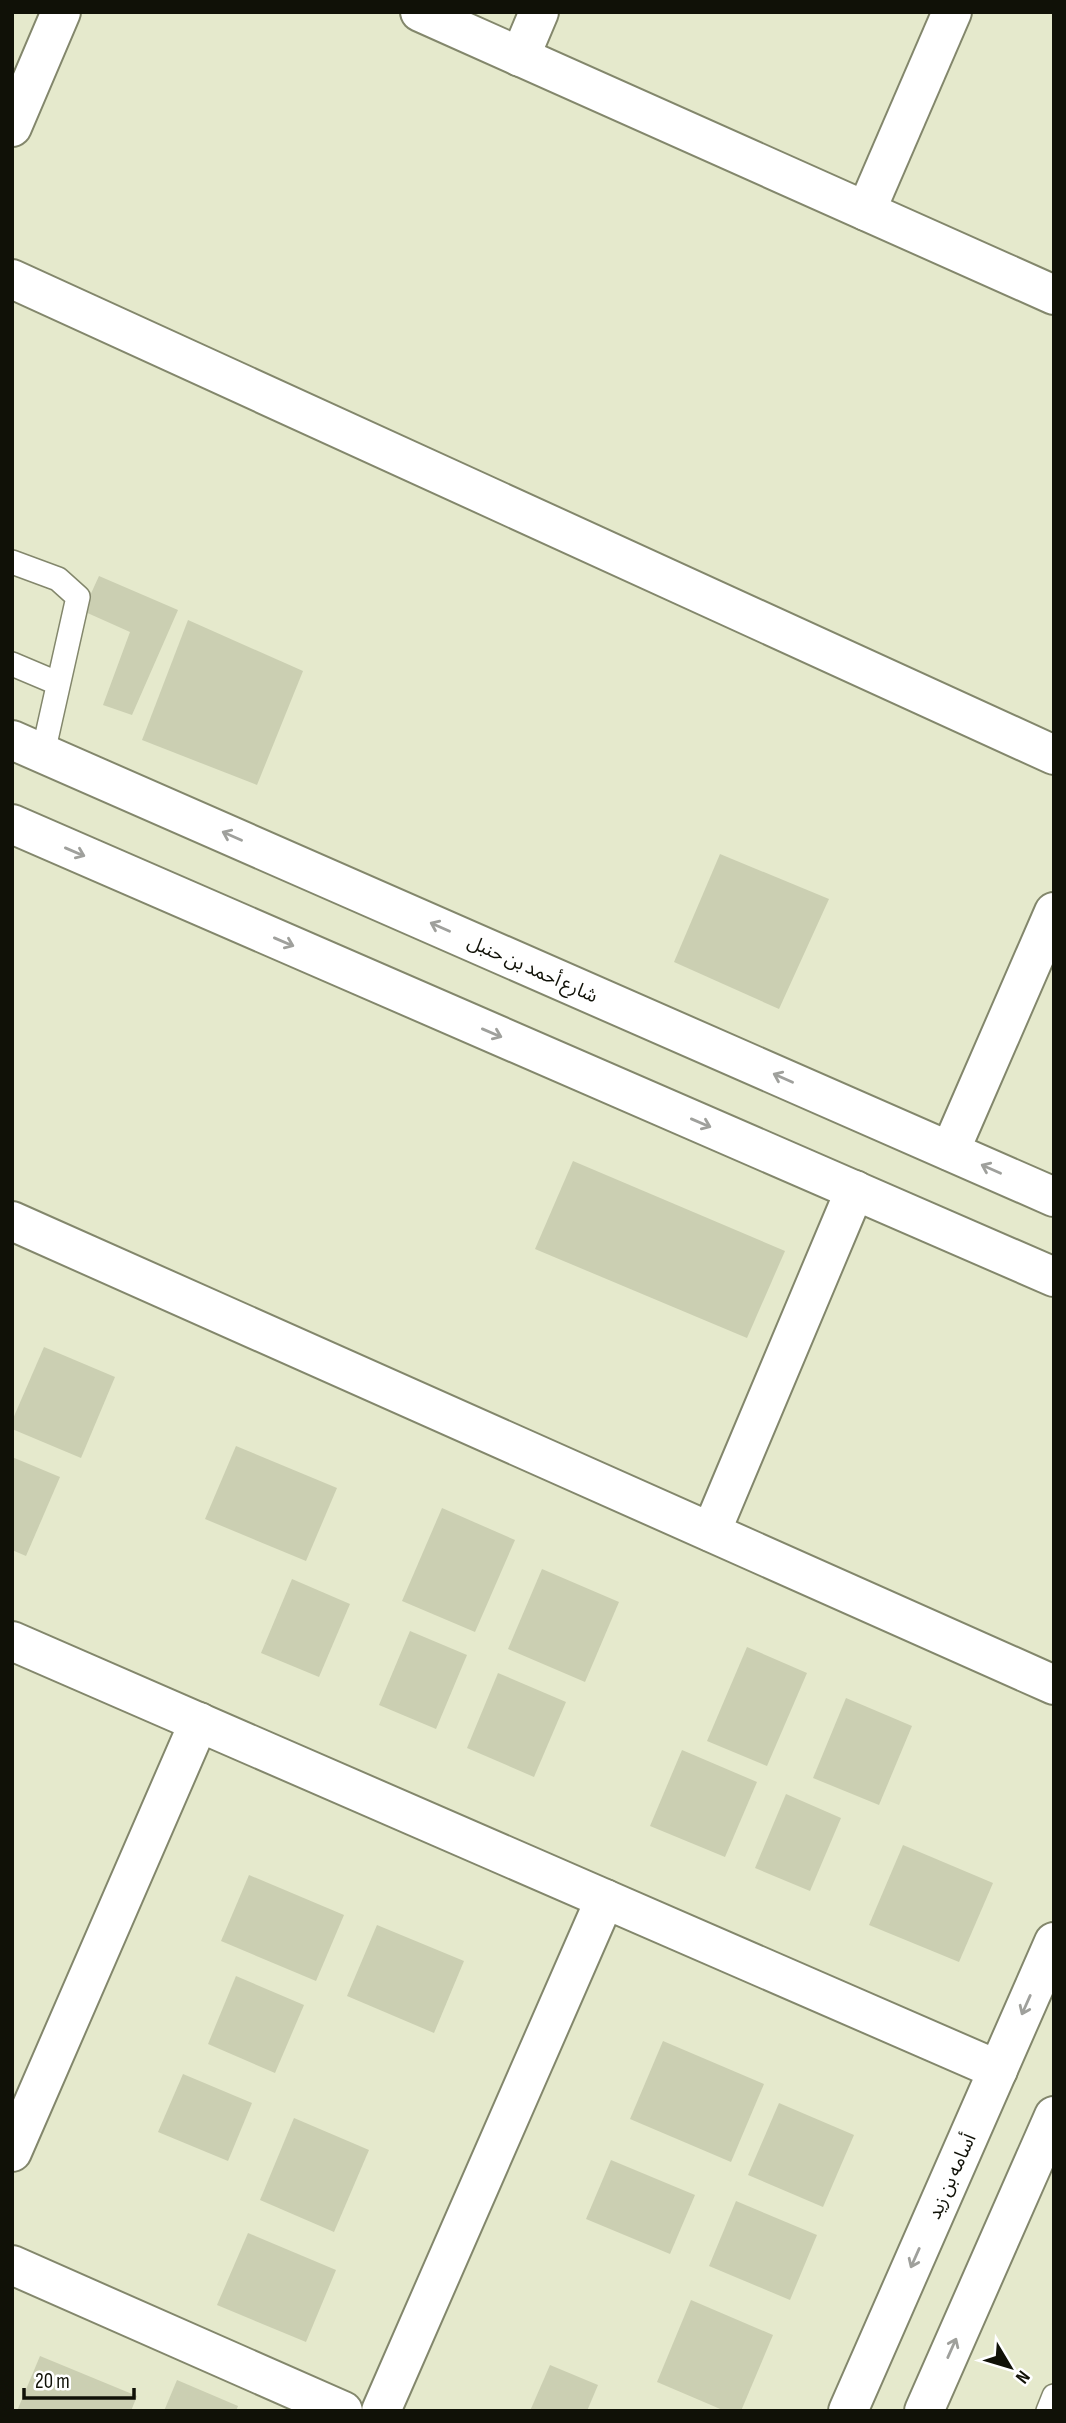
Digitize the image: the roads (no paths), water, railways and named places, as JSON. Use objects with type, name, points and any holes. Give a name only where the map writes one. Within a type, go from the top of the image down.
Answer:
[{"type":"street","points":[[12,127],[61,12]]},
{"type":"street","points":[[420,12],[1054,295]]},
{"type":"street","points":[[520,57],[539,12]]},
{"type":"street","points":[[866,211],[953,12]]},
{"type":"street","points":[[12,279],[1054,755]]},
{"type":"street","name":"شارع أحمد بن حنبل","points":[[27,746],[1054,1197]]},
{"type":"street","points":[[12,824],[1054,1277]]},
{"type":"street","points":[[950,1151],[1054,912]]},
{"type":"street","points":[[711,1532],[855,1190]]},
{"type":"street","points":[[12,1221],[1054,1685]]},
{"type":"street","points":[[12,1641],[998,2070]]},
{"type":"street","points":[[12,2152],[199,1722]]},
{"type":"street","points":[[381,2411],[605,1899]]},
{"type":"street","name":"أسامه بن زيد","points":[[848,2411],[1054,1942]]},
{"type":"street","points":[[924,2411],[1054,2116]]},
{"type":"street","points":[[12,2265],[343,2411]]},
{"type":"lane","points":[[12,562],[58,579],[78,597],[57,683],[27,746]]},
{"type":"lane","points":[[12,664],[57,683]]},
{"type":"lane","points":[[1048,2411],[1054,2396]]}]
